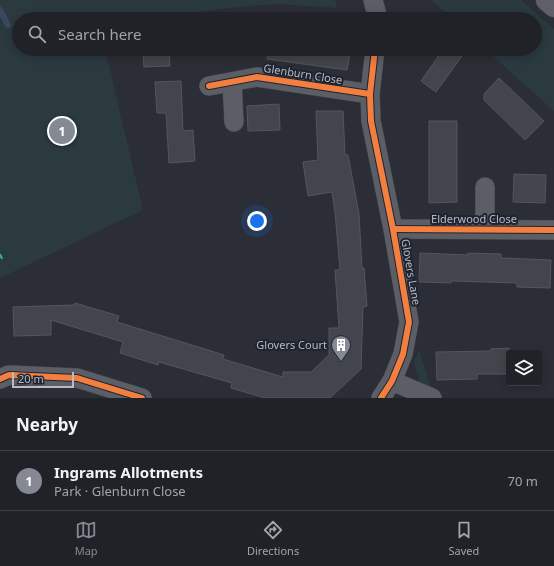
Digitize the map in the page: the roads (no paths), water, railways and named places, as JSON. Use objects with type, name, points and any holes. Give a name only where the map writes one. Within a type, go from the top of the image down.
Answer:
[{"type":"main road","points":[[547,0],[554,6]]},
{"type":"street","points":[[372,0],[376,12]]},
{"type":"street","name":"Glovers Lane","points":[[374,56],[370,94],[371,121],[393,229],[409,322],[403,354],[392,381],[381,398]]},
{"type":"street","name":"Glenburn Close","points":[[209,86],[257,77],[370,94]]},
{"type":"street","points":[[232,82],[234,122]]},
{"type":"street","name":"Elderwood Close","points":[[485,187],[485,229]]},
{"type":"street","name":"Elderwood Close","points":[[393,229],[554,230]]},
{"type":"street","points":[[0,379],[9,376],[77,378],[142,398]]},
{"type":"street","points":[[392,381],[432,398]]},
{"type":"waterway","points":[[0,10],[8,25]]},
{"type":"place","name":"Ingrams Allotments","points":[[62,131]]},
{"type":"place","name":"Glovers Court","points":[[341,362]]}]
